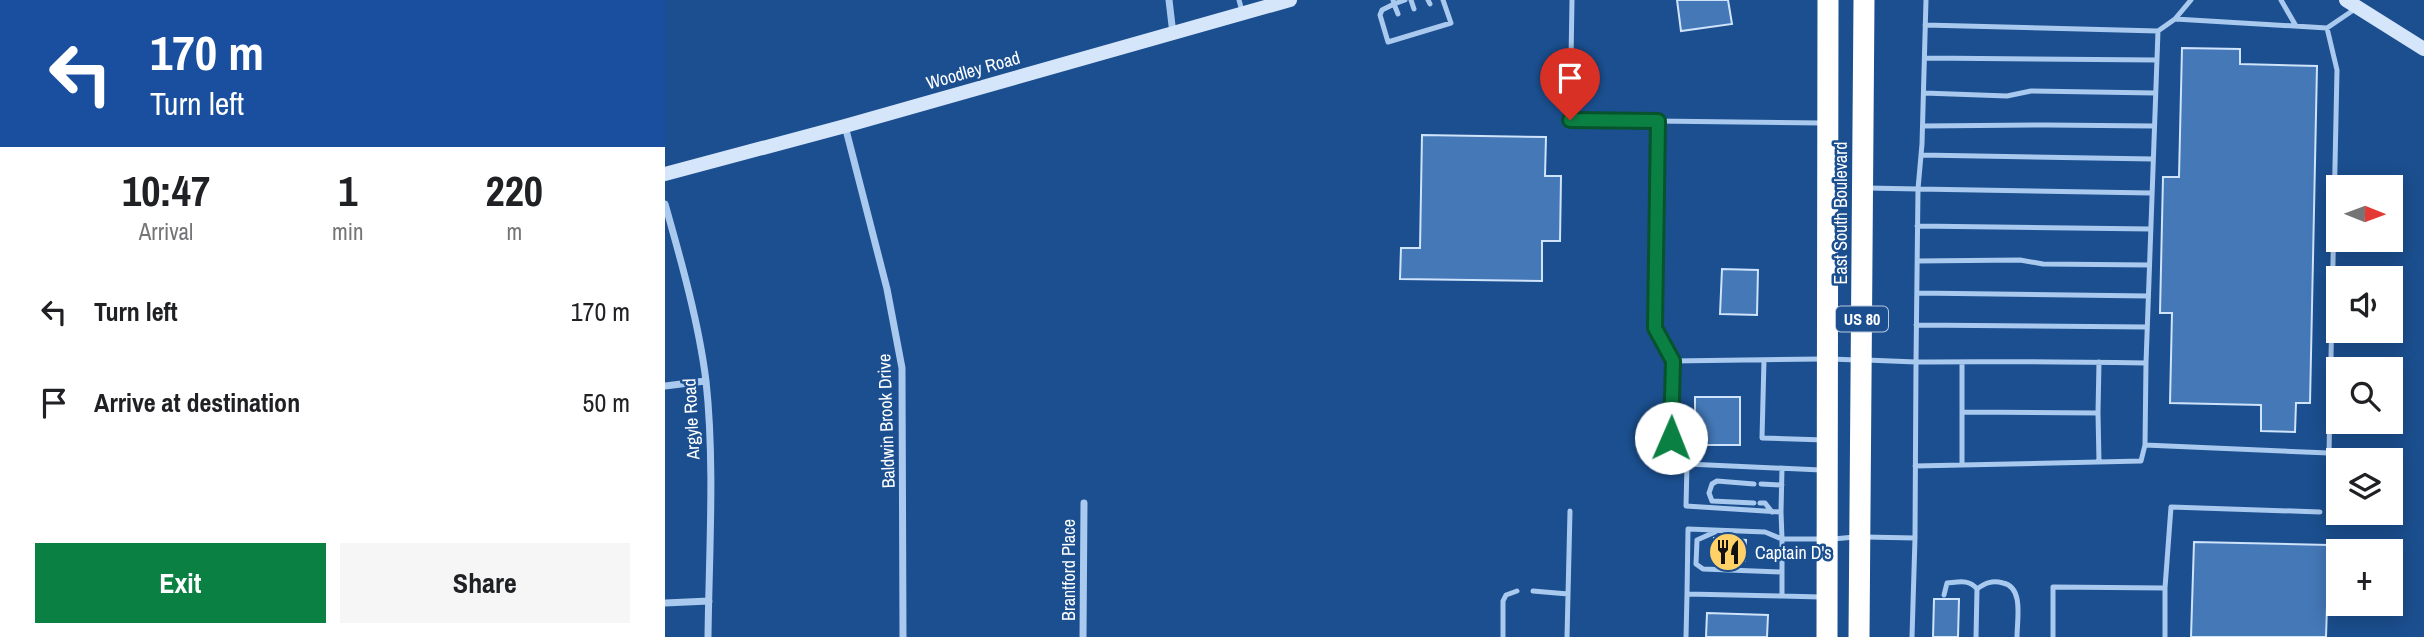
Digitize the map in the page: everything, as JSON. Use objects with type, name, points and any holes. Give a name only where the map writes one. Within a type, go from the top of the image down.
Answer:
[{"type":"highway","name":"East South Boulevard","points":[[1827,637],[1828,0]]},
{"type":"highway","name":"East South Boulevard","points":[[1859,637],[1864,0]]},
{"type":"street","points":[[1169,0],[1173,34]]},
{"type":"street","name":"Woodley Road","points":[[665,174],[1173,34],[1241,7],[1290,0]]},
{"type":"street","points":[[2352,4],[2424,49]]},
{"type":"street","name":"Baldwin Brook Drive","points":[[845,126],[887,289],[902,368],[903,637]]},
{"type":"street","name":"Argyle Road","points":[[665,204],[696,330],[709,419],[708,637]]},
{"type":"street","points":[[665,386],[705,381]]},
{"type":"street","name":"Brantford Place","points":[[1083,637],[1084,503]]},
{"type":"street","points":[[665,603],[709,601]]},
{"type":"lane","points":[[1405,0],[1394,2],[1382,10],[1388,42],[1451,23],[1443,0]]},
{"type":"lane","points":[[1411,0],[1414,9]]},
{"type":"lane","points":[[1572,0],[1570,120],[1829,124]]},
{"type":"lane","points":[[1912,637],[1917,226],[1926,58],[1926,0]]},
{"type":"lane","points":[[1925,25],[2158,31],[2175,19],[2191,0]]},
{"type":"lane","points":[[2281,0],[2296,26]]},
{"type":"lane","points":[[1394,2],[1398,14]]},
{"type":"lane","points":[[2175,19],[2327,28],[2352,4]]},
{"type":"lane","points":[[1434,18],[1438,27]]},
{"type":"lane","points":[[1418,23],[1420,32]]},
{"type":"lane","points":[[1402,27],[1406,37]]},
{"type":"lane","points":[[2145,445],[2329,453],[2337,70],[2327,28]]},
{"type":"lane","points":[[1915,466],[2141,461],[2145,445],[2158,31]]},
{"type":"lane","points":[[1926,58],[2157,60]]},
{"type":"lane","points":[[1924,93],[2007,96],[2031,92],[2155,93]]},
{"type":"lane","points":[[1658,121],[1655,328],[1673,361],[1671,438]]},
{"type":"lane","points":[[1923,126],[2154,127]]},
{"type":"lane","points":[[1921,155],[2153,159]]},
{"type":"lane","points":[[1863,187],[2151,193]]},
{"type":"lane","points":[[1917,226],[2150,229]]},
{"type":"lane","points":[[1917,261],[2021,260],[2043,264],[2149,265]]},
{"type":"lane","points":[[1917,293],[2148,296]]},
{"type":"lane","points":[[1916,325],[2147,327]]},
{"type":"lane","points":[[1673,361],[1828,359],[2146,363]]},
{"type":"lane","points":[[1764,360],[1762,438],[1827,440]]},
{"type":"lane","points":[[1962,362],[1962,465]]},
{"type":"lane","points":[[2099,362],[2099,462]]},
{"type":"lane","points":[[1962,412],[2098,413]]},
{"type":"lane","points":[[1781,512],[1686,506],[1687,464],[1827,470]]},
{"type":"lane","points":[[1717,465],[1717,481]]},
{"type":"lane","points":[[1782,468],[1782,596]]},
{"type":"lane","points":[[1772,512],[1765,503],[1713,501],[1709,488],[1717,481],[1781,485]]},
{"type":"lane","points":[[2165,637],[2165,588],[2171,507],[2320,512]]},
{"type":"lane","points":[[1567,637],[1570,511]]},
{"type":"lane","points":[[1686,637],[1688,529],[1765,532],[1782,539],[1828,540],[1860,536],[1915,538]]},
{"type":"lane","points":[[1717,531],[1697,540],[1698,567],[1782,572]]},
{"type":"lane","points":[[1944,595],[1947,583],[1966,581],[1977,589]]},
{"type":"lane","points":[[1977,589],[1995,581],[2010,584],[2015,589],[2017,637]]},
{"type":"lane","points":[[2053,637],[2053,587],[2165,588]]},
{"type":"lane","points":[[1976,637],[1977,589]]},
{"type":"lane","points":[[1533,591],[1568,594]]},
{"type":"lane","points":[[1503,637],[1503,601],[1506,595],[1517,592]]},
{"type":"lane","points":[[1687,594],[1827,597]]},
{"type":"building","points":[[1677,0],[1728,0],[1732,24],[1681,31]]},
{"type":"building","points":[[2182,48],[2240,49],[2240,64],[2317,66],[2310,403],[2296,403],[2295,432],[2261,431],[2261,405],[2170,403],[2172,313],[2160,313],[2163,177],[2179,177]]},
{"type":"building","points":[[1422,135],[1546,137],[1545,176],[1561,176],[1560,241],[1542,241],[1542,281],[1400,279],[1401,248],[1420,248]]},
{"type":"building","points":[[1722,269],[1758,270],[1757,315],[1720,314]]},
{"type":"building","points":[[1695,397],[1740,397],[1740,445],[1695,445]]},
{"type":"building","points":[[1714,538],[1746,540],[1745,561],[1713,560]]},
{"type":"building","points":[[2194,542],[2326,545],[2326,637],[2191,637]]},
{"type":"building","points":[[1934,599],[1959,599],[1958,637],[1933,637]]},
{"type":"building","points":[[1707,613],[1768,615],[1767,637],[1706,637]]},
{"type":"place","name":"Captain D's","points":[[1728,552]]},
{"type":"route","points":[[1570,120],[1658,121],[1655,328],[1673,361],[1671,438]]}]
